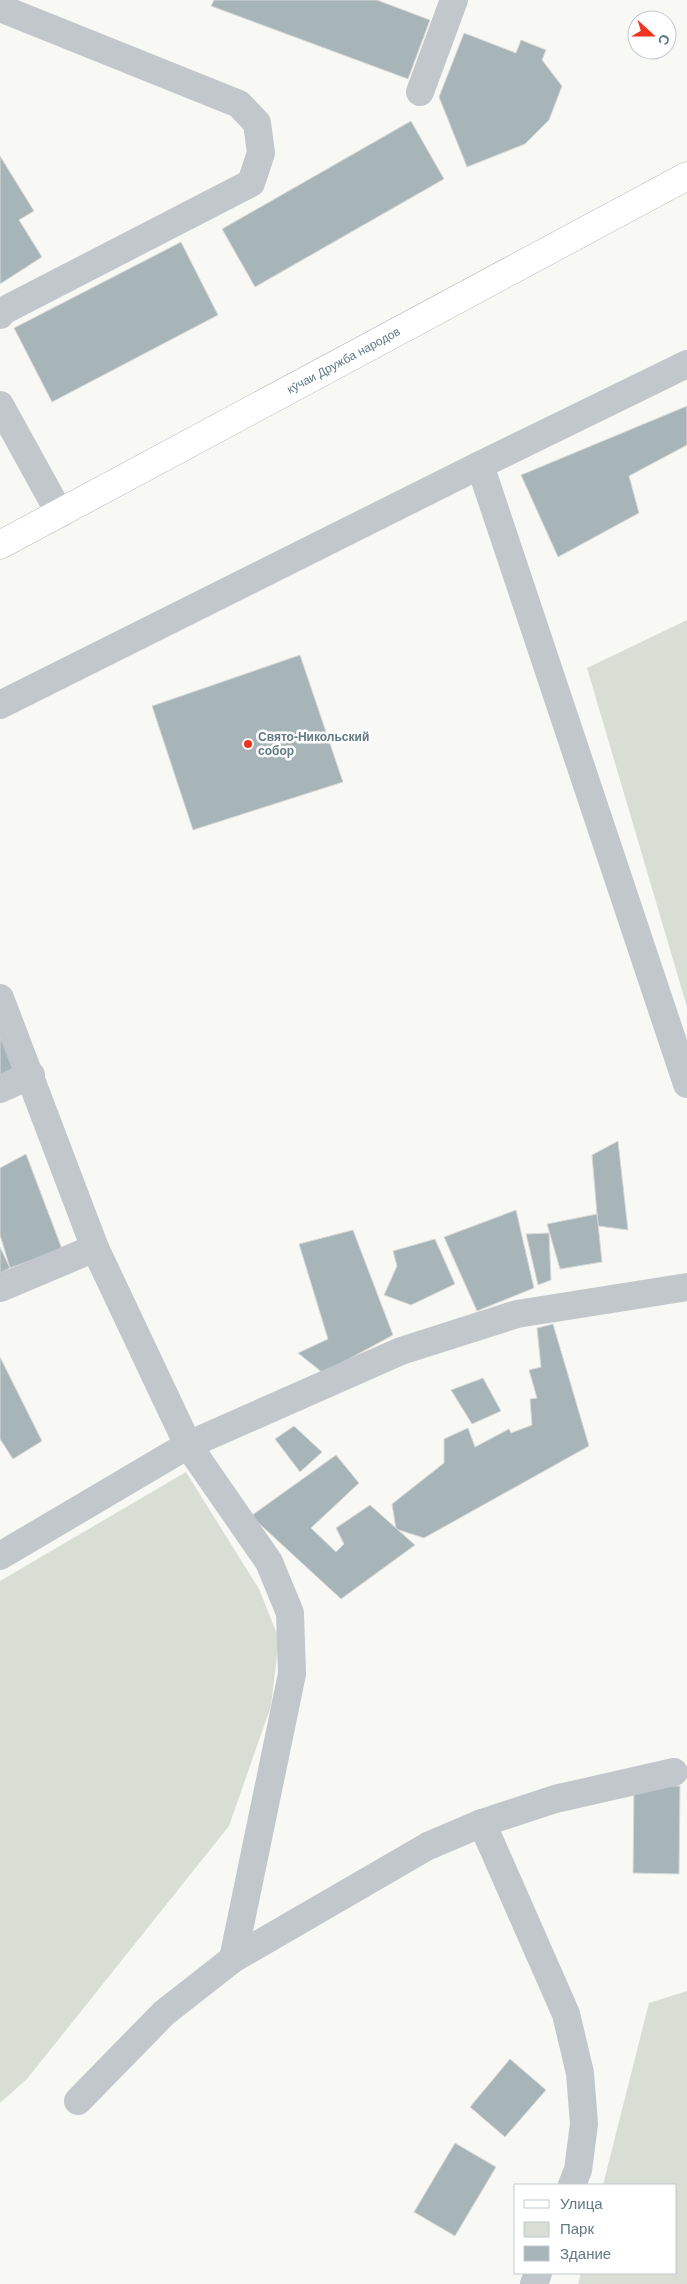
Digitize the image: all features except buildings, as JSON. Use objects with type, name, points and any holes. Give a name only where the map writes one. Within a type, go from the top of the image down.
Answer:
[{"type":"main road","name":"кӯчаи Дружба народов","points":[[0,545],[687,176]]},
{"type":"lane","points":[[420,92],[454,0]]},
{"type":"lane","points":[[0,8],[239,104],[257,123],[261,153],[251,183],[3,311],[0,315]]},
{"type":"lane","points":[[0,705],[480,465],[687,364]]},
{"type":"lane","points":[[0,405],[60,514]]},
{"type":"lane","points":[[480,465],[687,1084]]},
{"type":"lane","points":[[0,998],[31,1075],[95,1248],[188,1445],[269,1562],[290,1613],[292,1674],[233,1959]]},
{"type":"lane","points":[[0,1089],[31,1075]]},
{"type":"lane","points":[[0,1288],[95,1248]]},
{"type":"lane","points":[[0,1556],[188,1445],[401,1351],[517,1314],[687,1287]]},
{"type":"lane","points":[[78,2102],[164,2013],[233,1959],[428,1846],[482,1823],[555,1799],[674,1772]]},
{"type":"lane","points":[[482,1823],[566,2014],[580,2074],[584,2124],[578,2170],[572,2184]]},
{"type":"green space","points":[[687,620],[687,1007],[587,668]]},
{"type":"green space","points":[[186,1472],[259,1589],[279,1639],[271,1706],[229,1826],[27,2079],[0,2103],[0,1581]]},
{"type":"green space","points":[[687,1991],[687,2284],[578,2284],[581,2274],[677,2274],[677,2184],[603,2184],[649,2003]]},
{"type":"place","name":"Свято-Никольский собор","points":[[248,744]]}]
